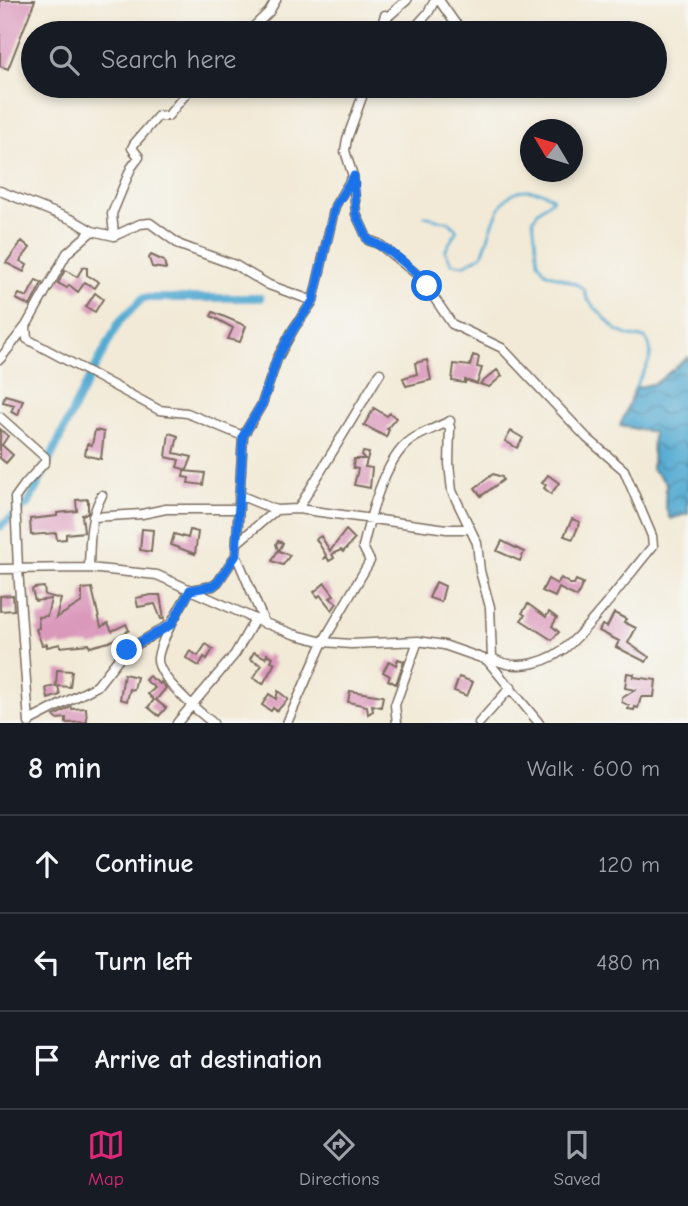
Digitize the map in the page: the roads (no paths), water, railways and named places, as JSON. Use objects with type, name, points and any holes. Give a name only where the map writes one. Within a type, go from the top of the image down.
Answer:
[{"type":"street","points":[[260,21],[269,12],[275,0]]},
{"type":"street","points":[[386,15],[383,21],[407,0]]},
{"type":"street","points":[[421,21],[437,0],[454,21]]},
{"type":"street","points":[[114,235],[112,214],[131,168],[139,157],[132,148],[134,144],[158,116],[168,116],[183,98]]},
{"type":"street","points":[[0,569],[89,568],[157,575],[254,620],[323,642],[351,644],[418,641],[444,645],[506,665],[522,666],[565,648],[653,546],[652,536],[624,470],[587,438],[502,348],[452,324],[420,277],[379,244],[368,240],[356,214],[354,176],[345,151],[346,139],[361,98]]},
{"type":"street","points":[[190,590],[213,586],[236,555],[243,436],[262,404],[277,359],[313,301],[335,206],[354,176]]},
{"type":"street","points":[[0,191],[73,220],[92,231],[114,235],[140,224],[150,223],[180,245],[235,265],[269,285],[313,301]]},
{"type":"street","points":[[0,359],[26,326],[67,253],[92,231]]},
{"type":"street","points":[[26,326],[27,339],[159,410],[187,413],[243,436]]},
{"type":"street","points":[[298,509],[380,373]]},
{"type":"street","points":[[0,417],[45,457],[45,462],[15,498],[29,722],[97,686],[123,653],[172,624]]},
{"type":"street","points":[[287,723],[323,642],[370,561],[363,547],[370,517],[386,474],[407,443],[450,421],[447,424],[450,427],[449,464],[452,491],[477,543],[480,571],[491,607],[490,659],[539,723]]},
{"type":"street","points":[[89,568],[90,533],[102,495]]},
{"type":"street","points":[[239,495],[276,510],[298,509],[447,529],[469,529]]},
{"type":"street","points":[[93,517],[142,514],[166,509],[239,509]]},
{"type":"street","points":[[238,542],[276,510]]},
{"type":"street","points":[[236,555],[265,624]]},
{"type":"street","points":[[190,590],[172,624],[158,657],[158,665],[193,707],[213,723]]},
{"type":"street","points":[[177,723],[235,654],[254,620]]},
{"type":"street","points":[[397,723],[395,705],[418,641]]},
{"type":"street","points":[[479,723],[511,687]]},
{"type":"water","points":[[688,357],[688,514],[670,519],[665,505],[666,483],[652,469],[653,432],[620,426],[635,388],[656,383]]},
{"type":"waterway","points":[[424,216],[449,222],[457,230],[445,251],[452,263],[464,265],[482,255],[497,213],[509,196],[528,190],[542,192],[553,199],[538,211],[533,220],[538,261],[545,272],[584,289],[587,299],[616,330],[645,338],[649,344],[650,356],[635,388]]},
{"type":"waterway","points":[[0,527],[29,503],[119,322],[143,298],[260,298]]}]
